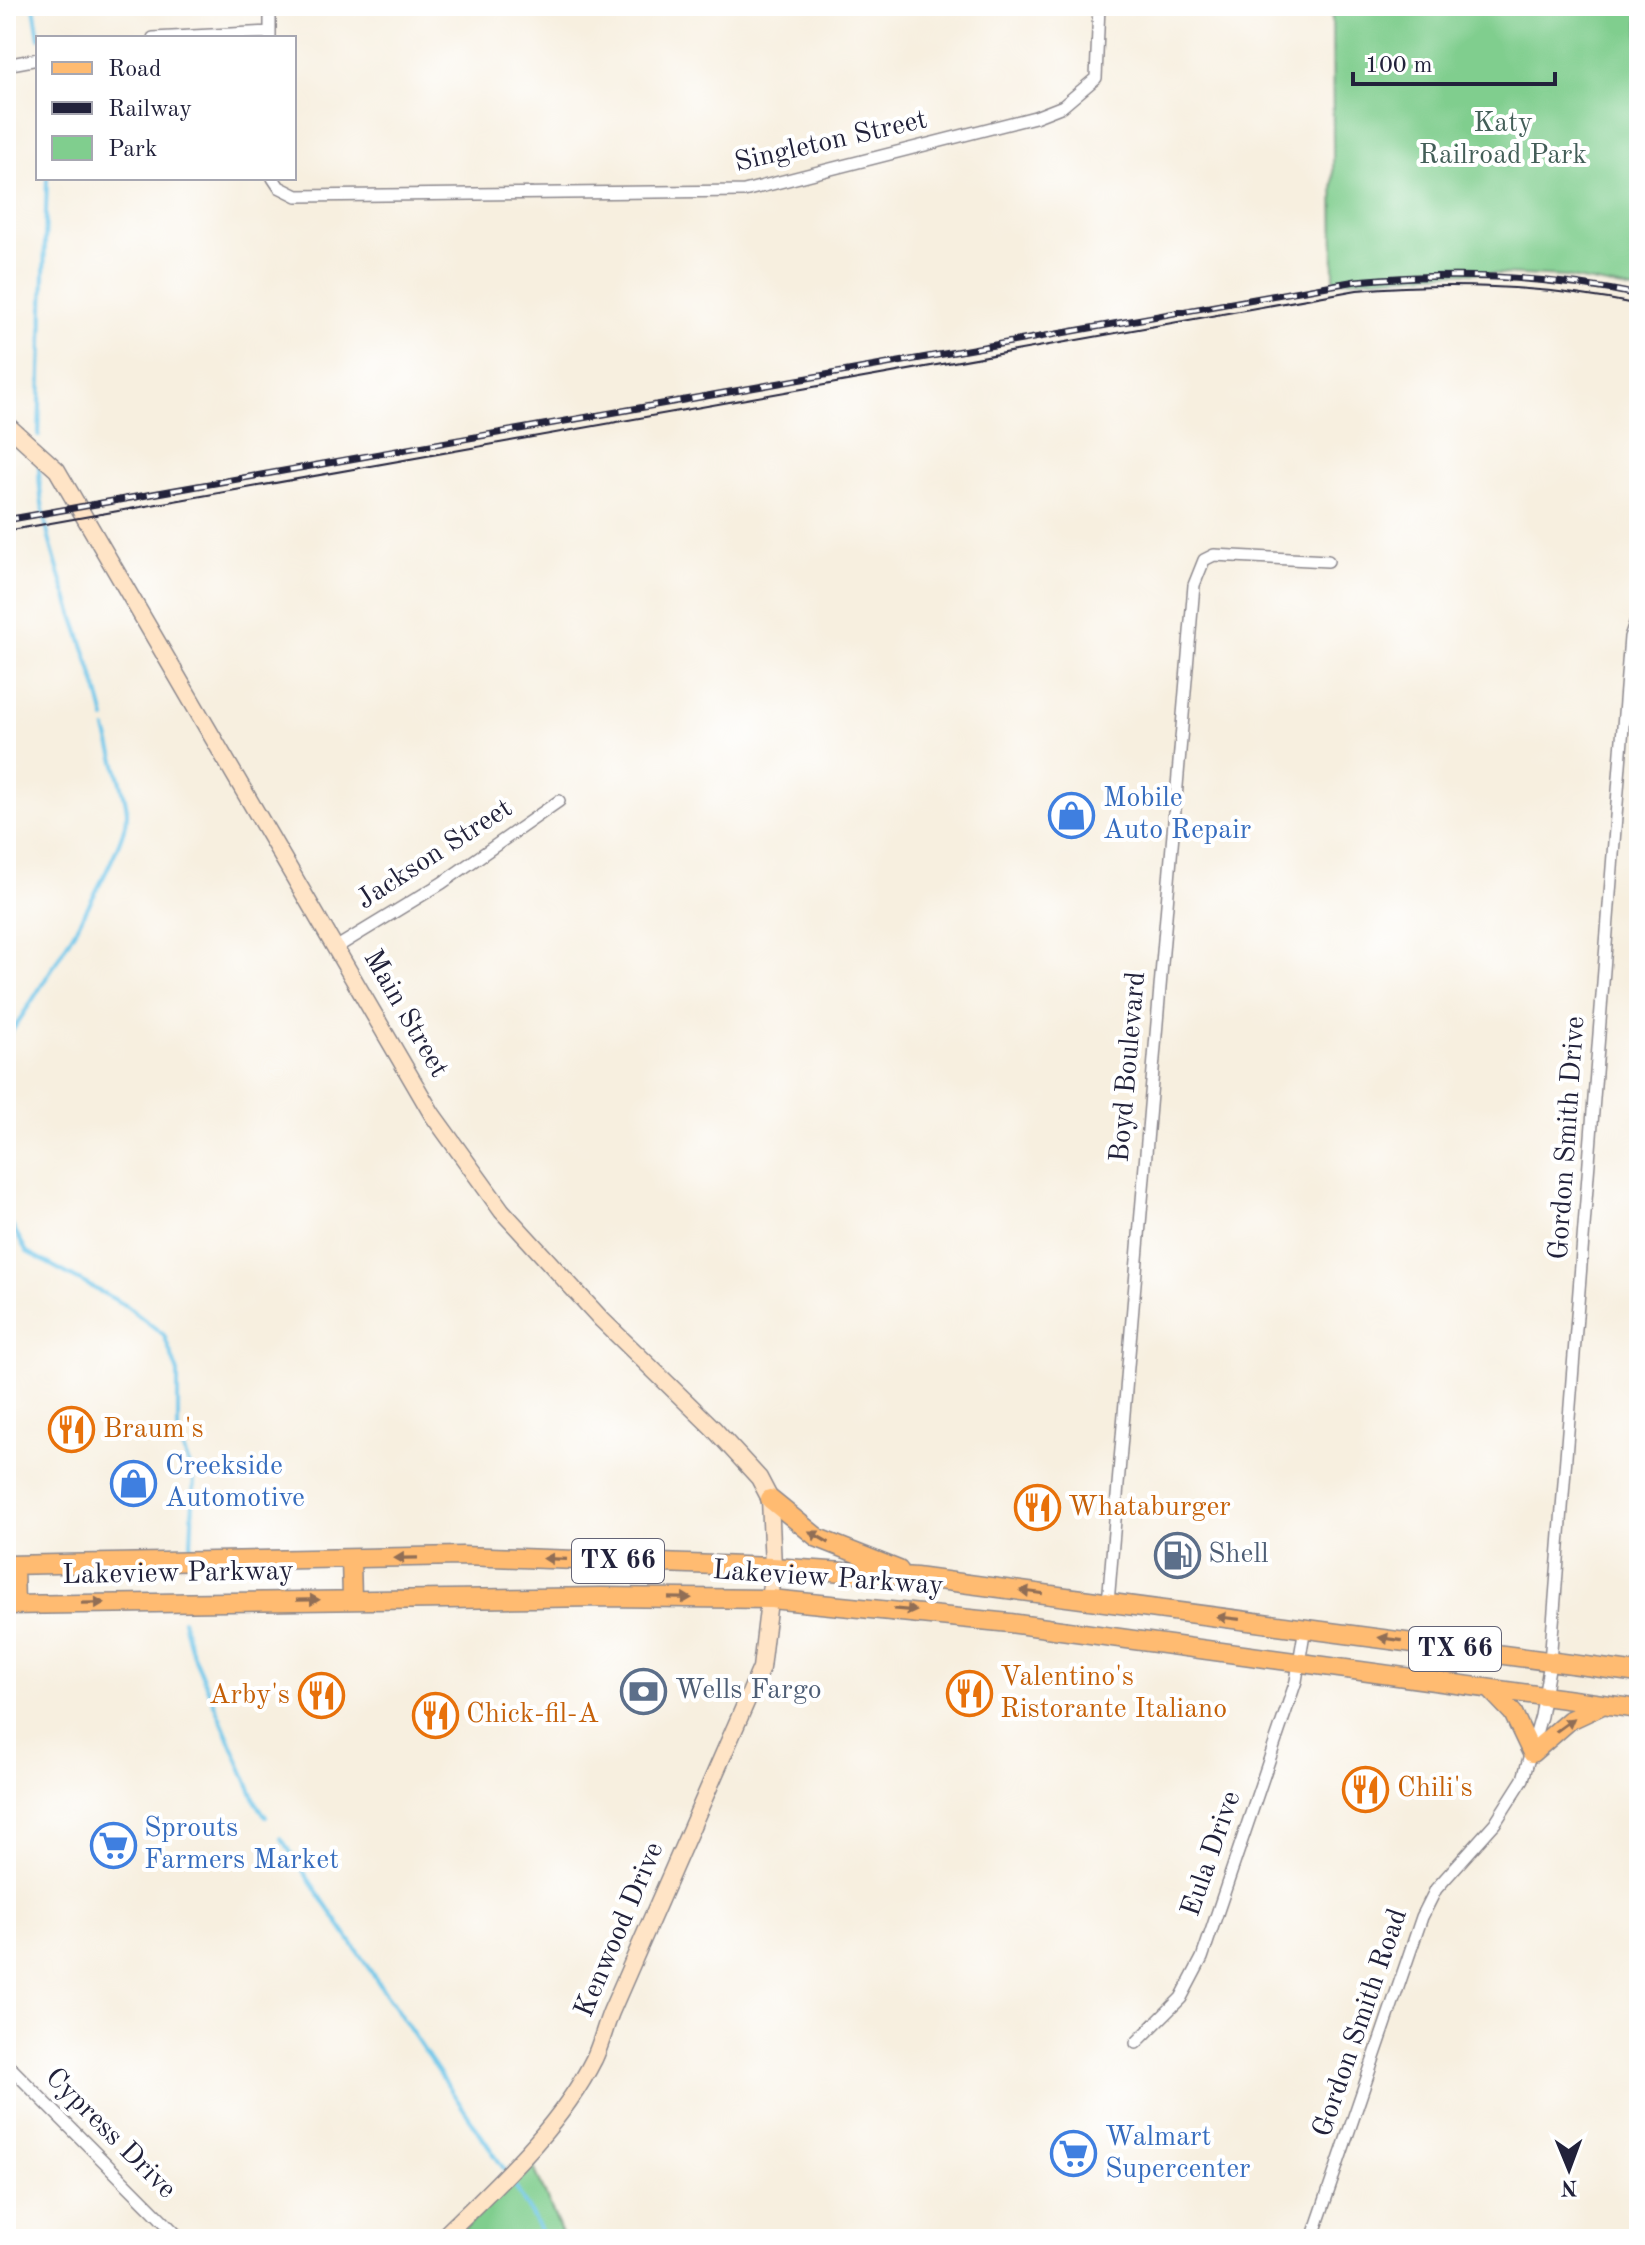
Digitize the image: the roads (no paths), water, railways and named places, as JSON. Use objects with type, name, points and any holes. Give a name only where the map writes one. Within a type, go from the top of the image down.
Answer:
[{"type":"main road","points":[[770,1499],[818,1538],[916,1577]]},
{"type":"main road","name":"Lakeview Parkway","points":[[10,1565],[498,1557],[773,1567],[916,1577],[1639,1673]]},
{"type":"main road","points":[[351,1559],[352,1599]]},
{"type":"main road","points":[[10,1565],[10,1604]]},
{"type":"main road","name":"Lakeview Parkway","points":[[10,1604],[352,1599],[771,1599],[923,1612],[1639,1709]]},
{"type":"main road","points":[[1095,1634],[1108,1603]]},
{"type":"main road","points":[[1108,1603],[1120,1638]]},
{"type":"main road","points":[[1489,1689],[1513,1713],[1532,1753],[1570,1720],[1603,1705]]},
{"type":"street","points":[[231,36],[270,35],[270,6]]},
{"type":"street","name":"Singleton Street","points":[[274,180],[279,187],[297,196],[744,191],[1035,117],[1063,106],[1096,78],[1099,6]]},
{"type":"street","points":[[6,65],[36,59]]},
{"type":"street","name":"Main Street","points":[[6,424],[57,470],[432,1114],[502,1211],[602,1320],[713,1428],[759,1478],[770,1499]]},
{"type":"street","name":"Boyd Boulevard","points":[[1108,1603],[1194,585],[1204,560],[1225,554],[1328,561]]},
{"type":"street","name":"Gordon Smith Drive","points":[[1550,1662],[1623,718],[1637,615]]},
{"type":"street","name":"Jackson Street","points":[[337,947],[442,883],[559,801]]},
{"type":"street","points":[[770,1499],[771,1599]]},
{"type":"street","name":"Kenwood Drive","points":[[441,2239],[524,2155],[571,2098],[595,2057],[611,2012],[761,1668],[771,1599]]},
{"type":"street","name":"Eula Drive","points":[[1136,2043],[1167,2015],[1195,1975],[1301,1661],[1305,1627]]},
{"type":"street","name":"Gordon Smith Road","points":[[1312,2239],[1422,1917],[1436,1889],[1495,1823],[1523,1779],[1532,1753],[1550,1662]]},
{"type":"street","name":"Cypress Drive","points":[[6,2063],[181,2239]]},
{"type":"waterway","points":[[34,6],[39,36]]},
{"type":"waterway","points":[[39,436],[47,180]]},
{"type":"waterway","points":[[39,466],[46,527],[105,719]]},
{"type":"waterway","points":[[6,1039],[76,928],[123,833],[127,807],[106,729]]},
{"type":"waterway","points":[[6,1215],[27,1252],[125,1305],[164,1335],[178,1373],[178,1436],[194,1478],[191,1545]]},
{"type":"waterway","points":[[183,1620],[189,1645],[256,1802],[266,1817]]},
{"type":"waterway","points":[[281,1838],[506,2172]]},
{"type":"waterway","points":[[511,2179],[545,2239]]},
{"type":"tram line","points":[[6,531],[1357,290],[1428,286],[1499,287],[1569,293],[1639,305]]},
{"type":"railway","points":[[6,520],[1356,281],[1498,277],[1569,283],[1639,295]]},
{"type":"place","name":"Mobile Auto Repair","points":[[1072,815]]},
{"type":"place","name":"Braum's","points":[[72,1430]]},
{"type":"place","name":"Creekside Automotive","points":[[134,1483]]},
{"type":"place","name":"Whataburger","points":[[1037,1508]]},
{"type":"place","name":"Shell","points":[[1177,1555]]},
{"type":"place","name":"Wells Fargo","points":[[644,1691]]},
{"type":"place","name":"Valentino's Ristorante Italiano","points":[[969,1694]]},
{"type":"place","name":"Arby's","points":[[321,1696]]},
{"type":"place","name":"Chick-fil-A","points":[[435,1715]]},
{"type":"place","name":"Chili's","points":[[1366,1789]]},
{"type":"place","name":"Sprouts Farmers Market","points":[[113,1845]]},
{"type":"place","name":"Walmart Supercenter","points":[[1074,2154]]},
{"type":"park label","name":"Katy Railroad Park","points":[[1503,140]]}]
